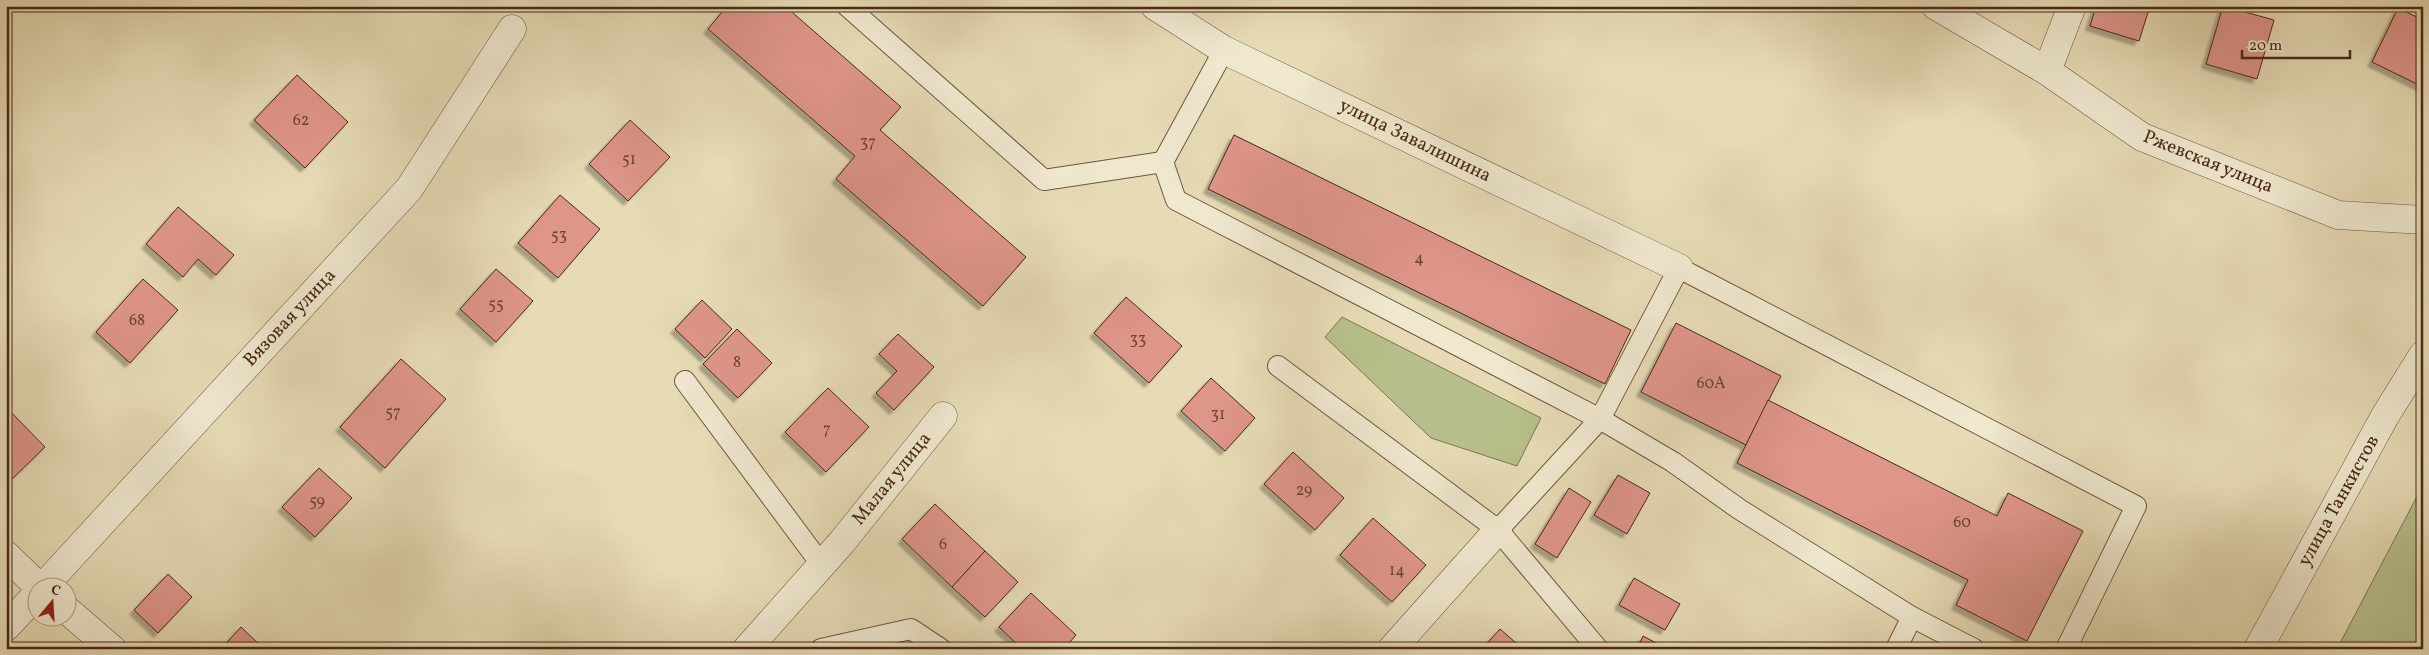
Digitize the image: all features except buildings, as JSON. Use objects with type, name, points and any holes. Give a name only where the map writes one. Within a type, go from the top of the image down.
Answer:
[{"type":"street","name":"улица Завалишина","points":[[1154,6],[1224,50],[1680,268]]},
{"type":"street","name":"Ржевская улица","points":[[1936,6],[2047,71],[2142,137],[2338,215],[2423,220]]},
{"type":"street","points":[[2047,71],[2072,6]]},
{"type":"street","name":"Вязовая улица","points":[[50,578],[409,189],[512,29]]},
{"type":"street","name":"улица Танкистов","points":[[2258,649],[2385,416],[2423,355]]},
{"type":"street","name":"Малая улица","points":[[747,649],[842,542],[943,416]]},
{"type":"street","points":[[1392,649],[1498,530]]},
{"type":"street","points":[[6,555],[30,578]]},
{"type":"street","points":[[6,627],[28,604]]},
{"type":"street","points":[[78,620],[112,649]]},
{"type":"lane","points":[[847,6],[1044,180],[1163,162]]},
{"type":"lane","points":[[1224,50],[1163,162],[1176,200],[1600,419],[1673,462],[1739,509],[1912,617],[1974,649]]},
{"type":"lane","points":[[1498,530],[1600,419],[1680,268],[2136,506],[2066,649]]},
{"type":"lane","points":[[1278,366],[1498,530],[1598,649]]},
{"type":"lane","points":[[685,381],[821,564]]},
{"type":"lane","points":[[1896,649],[1912,617]]},
{"type":"lane","points":[[822,649],[910,629],[941,649]]},
{"type":"green space","points":[[1342,317],[1541,418],[1517,466],[1431,438],[1325,337]]},
{"type":"green space","points":[[2423,485],[2423,649],[2337,649]]}]
